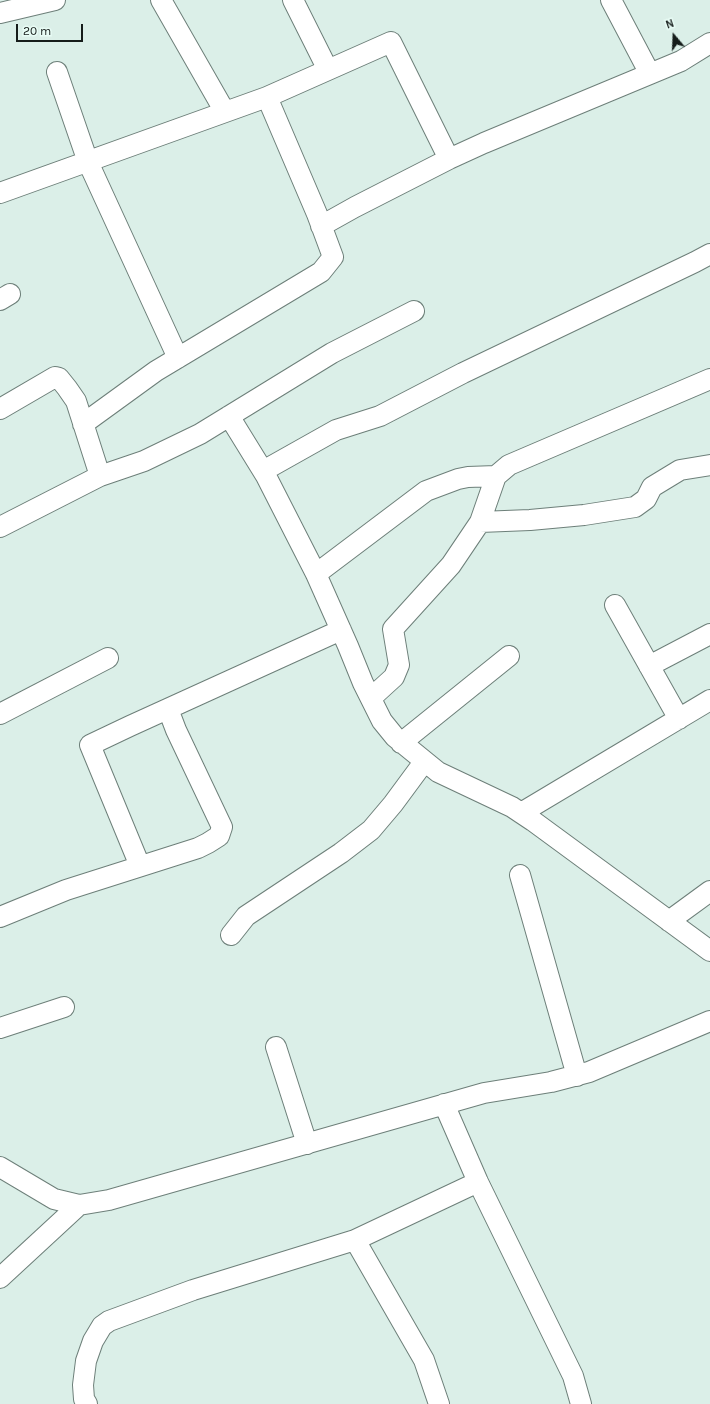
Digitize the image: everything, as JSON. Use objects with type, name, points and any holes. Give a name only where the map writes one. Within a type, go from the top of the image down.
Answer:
[{"type":"street","points":[[0,13],[55,0]]},
{"type":"street","points":[[161,0],[225,112]]},
{"type":"street","points":[[293,0],[328,70]]},
{"type":"street","points":[[611,0],[650,74]]},
{"type":"street","points":[[0,193],[267,97],[391,42],[449,159]]},
{"type":"street","points":[[321,226],[449,159],[681,61],[710,43]]},
{"type":"street","points":[[57,72],[88,162],[178,358]]},
{"type":"street","points":[[83,424],[156,371],[321,272],[333,257],[317,214],[267,97]]},
{"type":"street","points":[[263,471],[336,430],[380,416],[710,254]]},
{"type":"street","points":[[0,527],[100,476],[144,462],[200,434],[332,353],[414,311]]},
{"type":"street","points":[[0,408],[55,377],[59,378],[76,401],[100,476]]},
{"type":"street","points":[[371,698],[394,677],[399,665],[393,629],[451,565],[480,522],[496,476],[509,465],[710,379]]},
{"type":"street","points":[[229,416],[263,471],[316,574],[382,721],[395,737],[438,772],[512,807],[521,813],[710,951]]},
{"type":"street","points":[[480,522],[530,520],[584,515],[635,507],[646,500],[652,487],[680,470],[710,465]]},
{"type":"street","points":[[316,574],[426,491],[458,479],[468,477],[496,476]]},
{"type":"street","points":[[615,605],[679,719]]},
{"type":"street","points":[[140,866],[90,745],[341,630]]},
{"type":"street","points":[[649,666],[710,634]]},
{"type":"street","points":[[402,743],[509,656]]},
{"type":"street","points":[[0,714],[108,658]]},
{"type":"street","points":[[521,813],[710,700]]},
{"type":"street","points":[[1,911],[198,848],[218,836],[222,827],[176,730],[168,709]]},
{"type":"street","points":[[231,935],[246,916],[341,853],[371,830],[424,762]]},
{"type":"street","points":[[520,875],[576,1076]]},
{"type":"street","points":[[669,921],[710,891]]},
{"type":"street","points":[[0,1028],[64,1007]]},
{"type":"street","points":[[0,1167],[54,1199],[79,1204],[110,1200],[484,1093],[576,1076],[710,1021]]},
{"type":"street","points":[[276,1047],[307,1144]]},
{"type":"street","points":[[444,1104],[478,1182],[573,1376],[581,1404]]},
{"type":"street","points":[[87,1404],[84,1399],[83,1385],[86,1362],[93,1341],[102,1326],[109,1321],[193,1290],[355,1240],[478,1182]]},
{"type":"street","points":[[0,1278],[79,1204]]},
{"type":"street","points":[[355,1240],[424,1360],[439,1404]]}]
